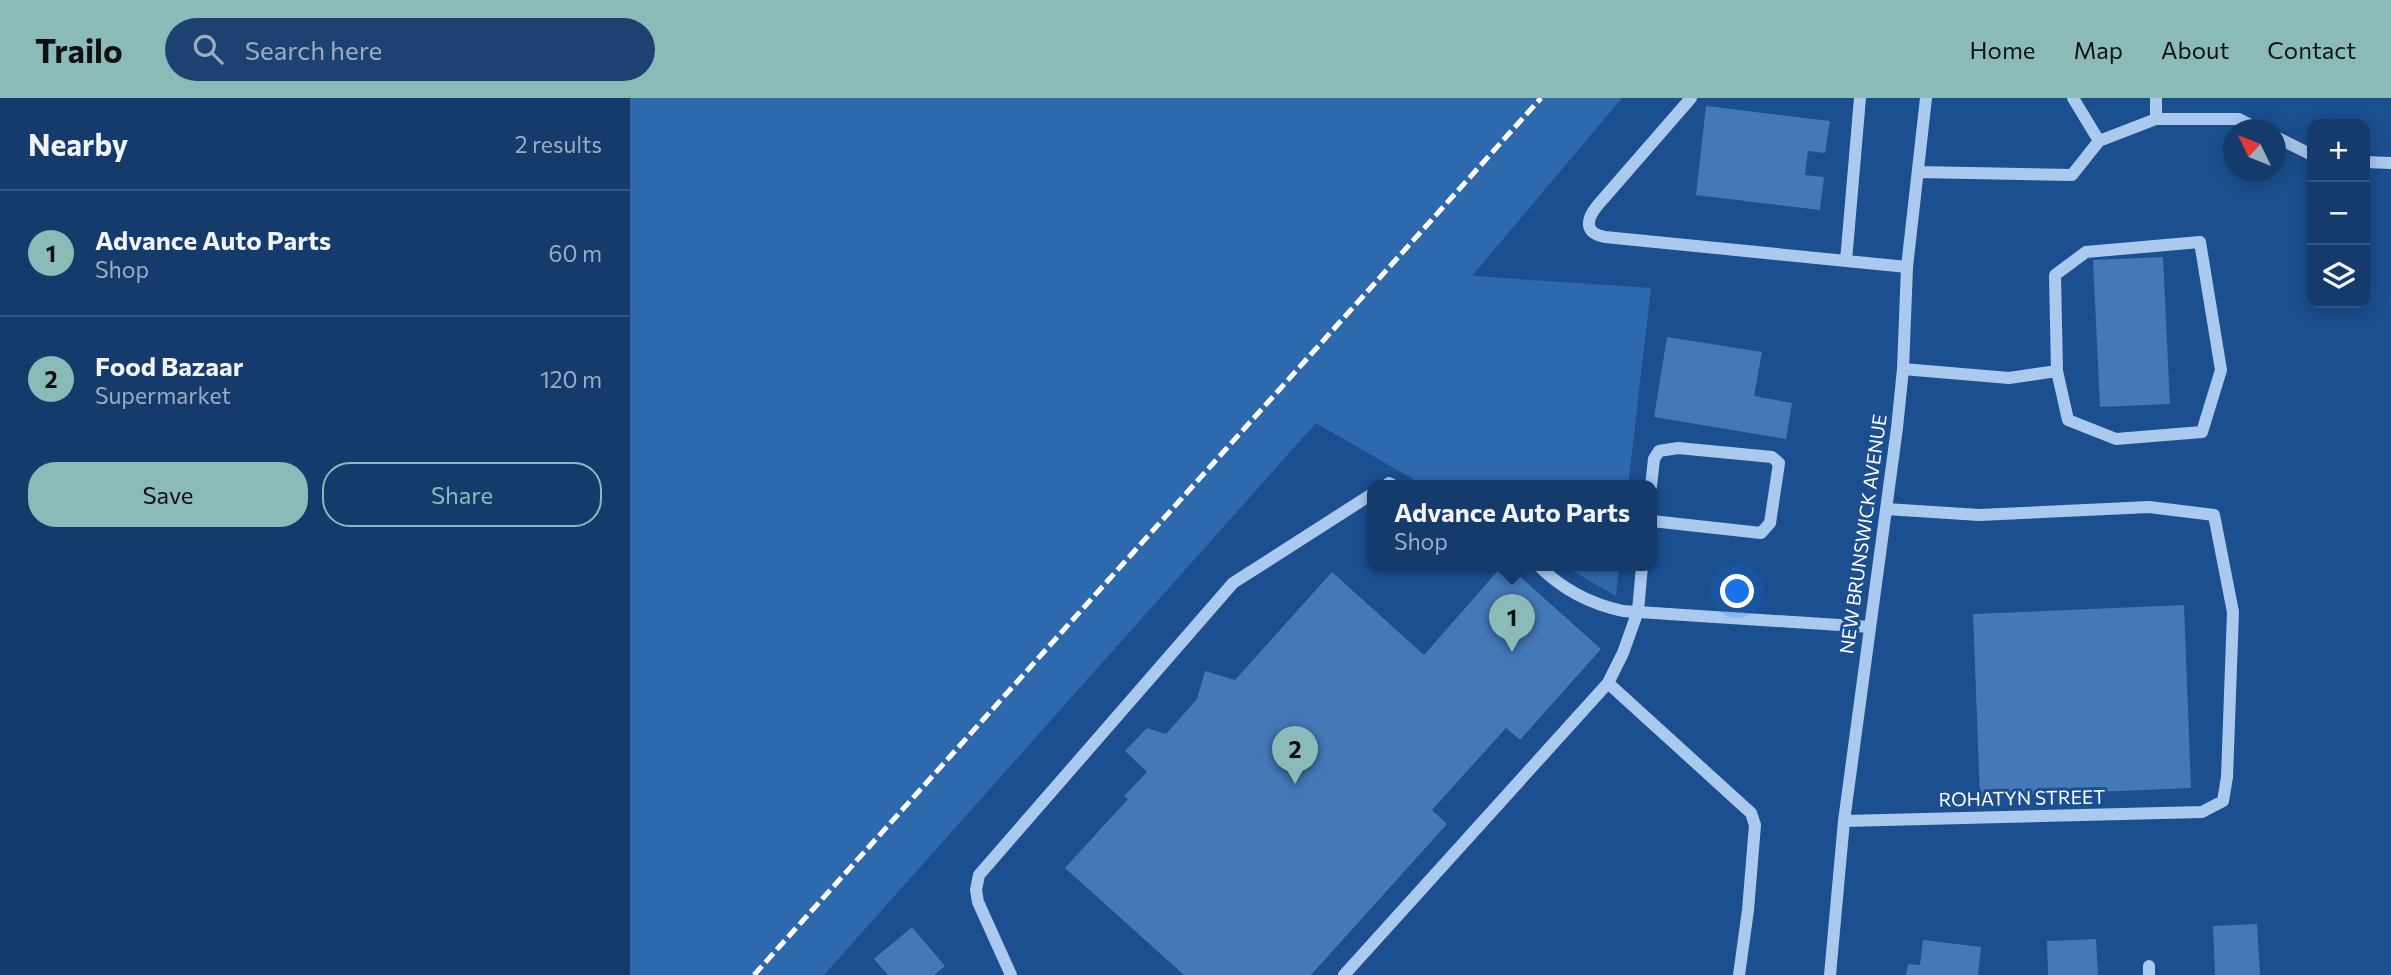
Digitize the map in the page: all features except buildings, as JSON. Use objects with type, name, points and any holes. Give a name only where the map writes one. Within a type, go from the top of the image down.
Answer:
[{"type":"street","points":[[1691,98],[1589,216],[1587,225],[1590,231],[1605,237],[1908,267]]},
{"type":"street","points":[[1846,261],[1860,98]]},
{"type":"street","name":"NEW BRUNSWICK AVENUE","points":[[1830,975],[1844,821],[1903,369],[1908,267],[1926,98]]},
{"type":"street","points":[[2073,98],[2099,141]]},
{"type":"street","points":[[2156,98],[2156,119]]},
{"type":"street","points":[[1918,172],[2072,175],[2099,141],[2156,119],[2223,120]]},
{"type":"street","points":[[2286,142],[2307,152]]},
{"type":"street","points":[[2370,162],[2391,163]]},
{"type":"street","points":[[2200,242],[2221,370],[2202,432],[2116,439],[2068,420],[2057,371],[2055,275],[2086,252],[2200,242]]},
{"type":"street","points":[[1903,369],[2009,378],[2057,371]]},
{"type":"street","points":[[1652,480],[1654,459],[1659,451],[1678,448],[1772,457],[1779,463],[1770,523],[1761,533],[1657,522]]},
{"type":"street","points":[[1011,975],[978,902],[976,890],[979,875],[1233,583],[1367,497]]},
{"type":"street","name":"ROHATYN STREET","points":[[1844,821],[2202,812],[2223,801],[2227,778],[2233,612],[2214,515],[2149,507],[1979,515],[1886,509]]},
{"type":"street","points":[[1545,571],[1574,594],[1599,606],[1638,611],[1870,626]]},
{"type":"street","points":[[1343,975],[1608,683],[1623,653],[1638,611],[1642,571]]},
{"type":"street","points":[[1608,683],[1751,813],[1755,825],[1739,975]]},
{"type":"shaded area","points":[[630,98],[1622,98],[1472,276],[1651,288],[1629,480],[1415,480],[1316,423],[824,975],[630,975]]},
{"type":"shaded area","points":[[1573,571],[1618,571],[1616,596]]},
{"type":"railway","points":[[754,975],[1541,98]]},
{"type":"place","name":"Advance Auto Parts","points":[[1512,652]]},
{"type":"place","name":"Food Bazaar","points":[[1295,784]]}]
